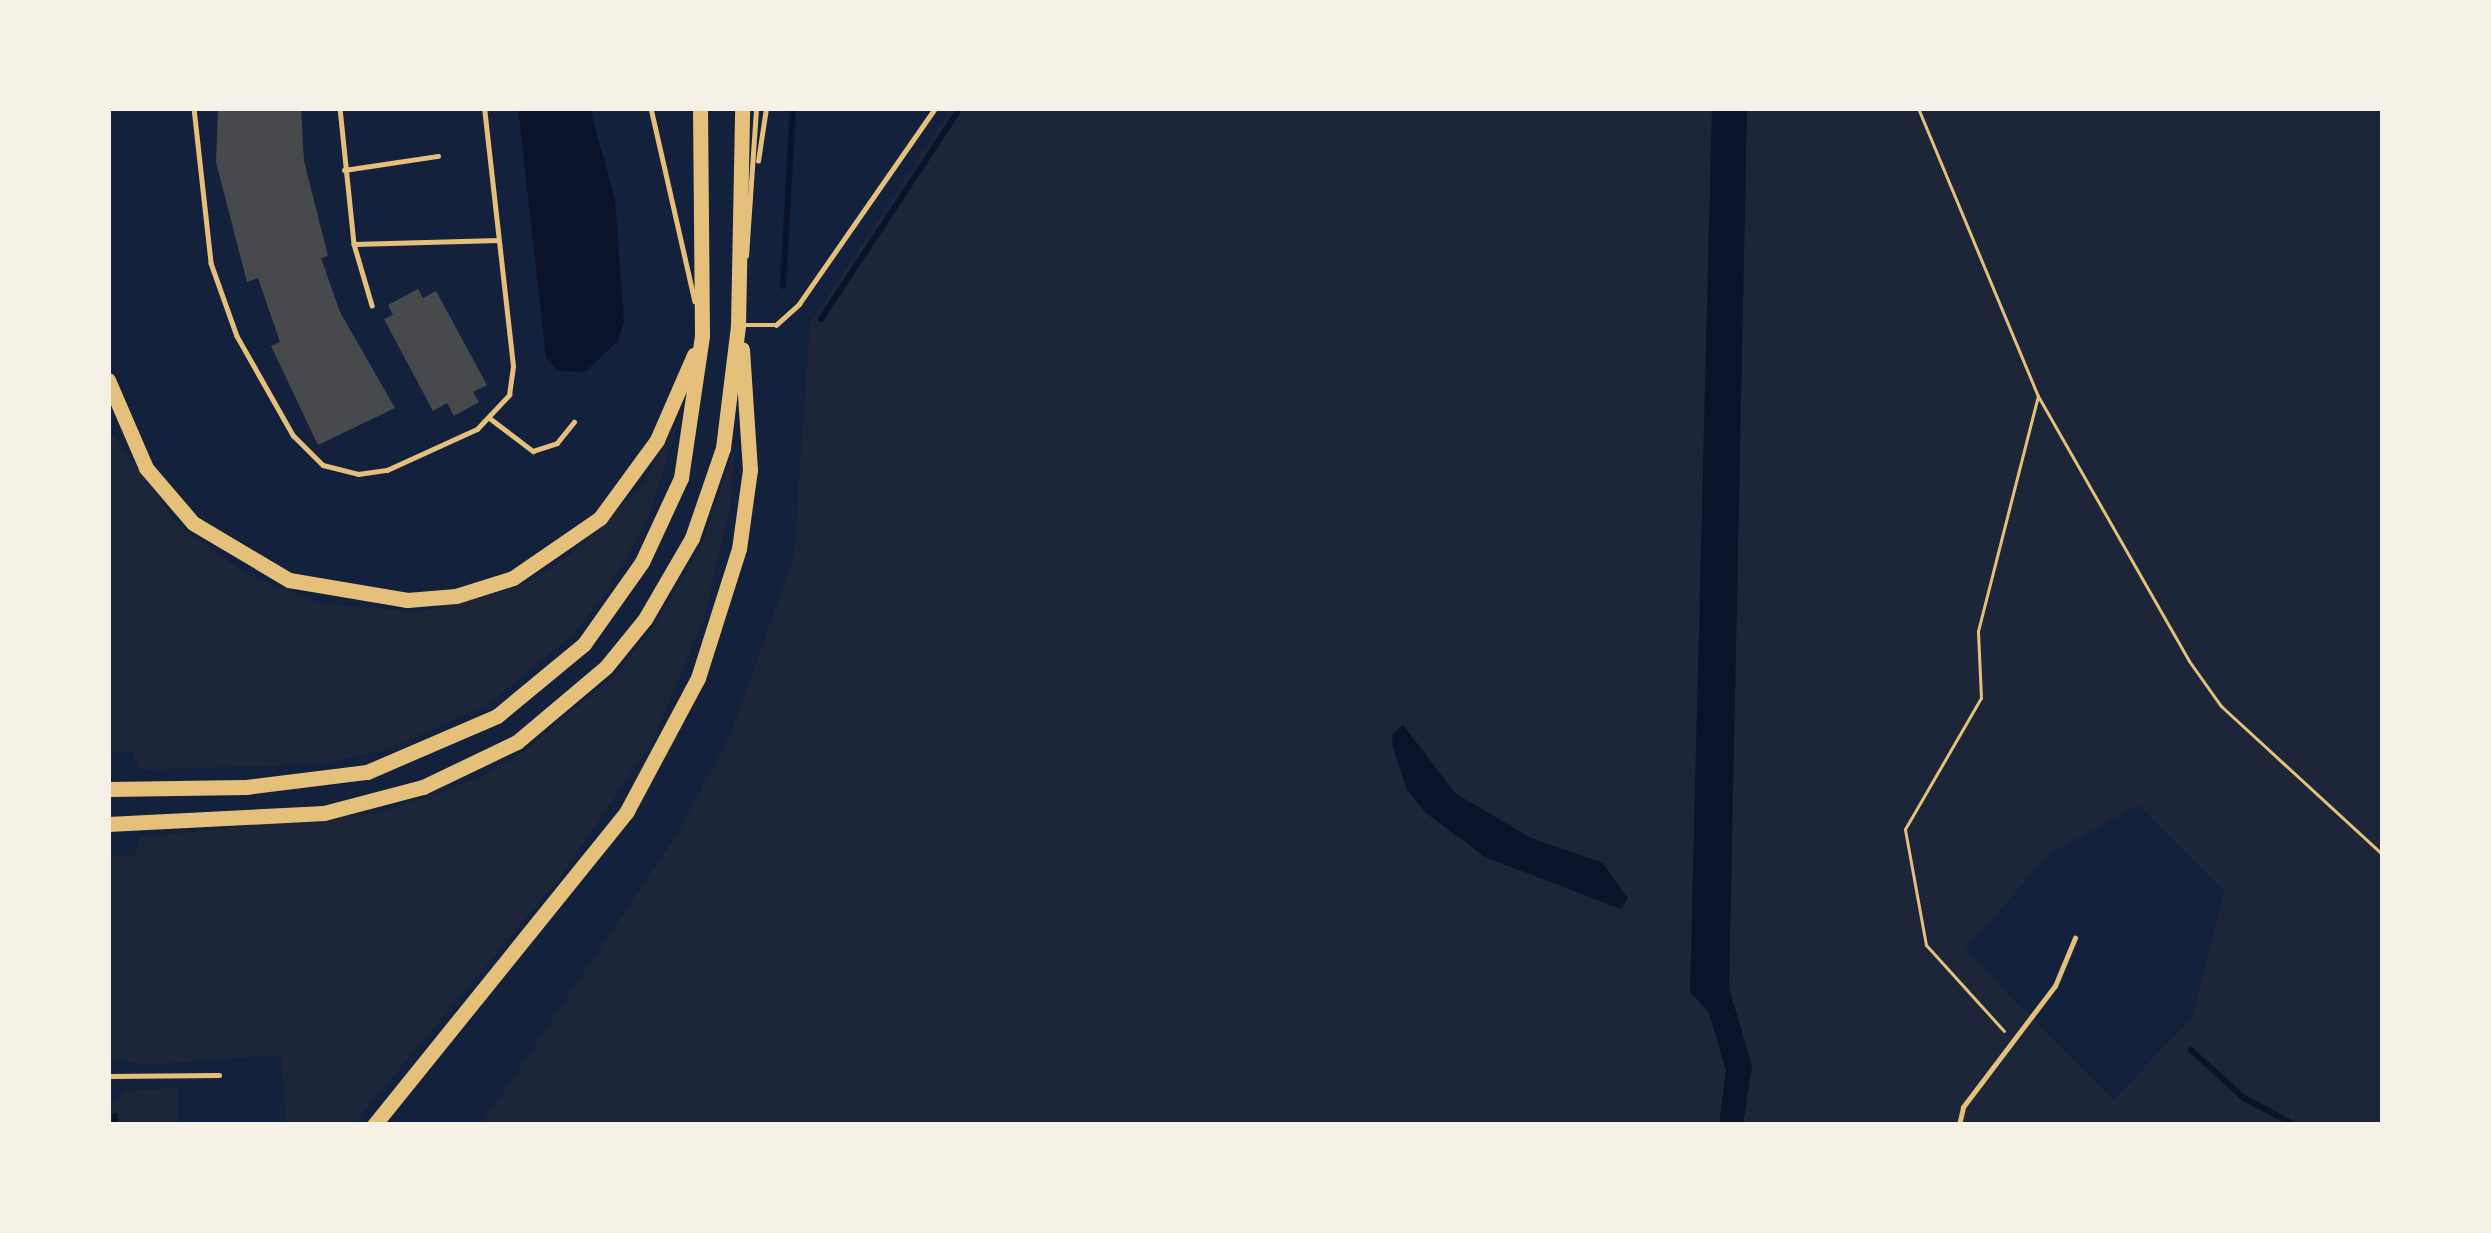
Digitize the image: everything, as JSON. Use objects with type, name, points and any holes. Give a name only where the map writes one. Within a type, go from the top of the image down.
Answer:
[{"type":"main road","points":[[108,824],[372,802],[470,768],[551,717],[646,619],[692,538],[723,448],[738,325],[738,108]]},
{"type":"main road","points":[[108,789],[367,772],[457,739],[530,692],[584,644],[662,524],[681,478],[701,332],[700,111]]},
{"type":"main road","points":[[374,1125],[614,830],[698,678],[739,549],[749,470],[751,409],[738,325]]},
{"type":"main road","points":[[108,380],[146,468],[193,523],[243,557],[337,594],[456,596],[513,578],[600,518],[657,440],[701,332]]},
{"type":"lane","points":[[194,108],[211,263],[237,336],[293,435],[323,465],[358,474],[407,461],[491,419],[513,381],[484,108]]},
{"type":"lane","points":[[340,108],[354,244],[372,305]]},
{"type":"lane","points":[[651,108],[676,202],[701,332]]},
{"type":"lane","points":[[755,178],[757,108]]},
{"type":"lane","points":[[766,108],[738,325],[776,325],[799,304],[935,108]]},
{"type":"lane","points":[[344,170],[437,156]]},
{"type":"lane","points":[[354,244],[498,240]]},
{"type":"lane","points":[[491,419],[533,451],[557,443],[574,422]]},
{"type":"lane","points":[[1959,1125],[1963,1107],[2055,986],[2075,938]]},
{"type":"lane","points":[[108,1076],[219,1075]]},
{"type":"path","points":[[1918,108],[2038,396],[2221,706],[2383,855]]},
{"type":"path","points":[[2012,1042],[1926,945],[1905,829],[1981,698],[1978,631],[2038,396]]},
{"type":"shaded area","points":[[518,108],[590,108],[615,200],[624,321],[618,341],[585,372],[558,371],[546,358]]},
{"type":"shaded area","points":[[952,108],[1712,108],[1690,992],[1709,1013],[1726,1070],[1719,1125],[481,1125],[680,830],[733,728],[794,557],[810,323]]},
{"type":"shaded area","points":[[1712,108],[1747,108],[1729,988],[1752,1066],[1743,1125],[1719,1125],[1726,1070],[1709,1013],[1690,992]]},
{"type":"shaded area","points":[[1747,108],[2383,108],[2383,1125],[1743,1125],[1729,988]],"holes":[[[2139,805],[2225,892],[2191,1019],[2113,1100],[1965,950],[2049,854]]]},
{"type":"shaded area","points":[[680,418],[649,515],[610,587],[573,634],[486,706],[386,750],[318,764],[140,770],[132,752],[108,751],[108,428],[179,526],[248,575],[321,604],[421,612],[518,587],[563,561],[642,486]]},
{"type":"shaded area","points":[[735,446],[731,503],[704,619],[652,742],[561,876],[353,1125],[286,1125],[281,1055],[145,1065],[111,1058],[108,856],[134,856],[141,837],[378,813],[476,779],[522,753],[614,676],[654,627],[703,542]]},
{"type":"shaded area","points":[[1403,725],[1455,793],[1531,838],[1603,863],[1628,898],[1621,909],[1485,857],[1426,813],[1407,790],[1393,748],[1392,734]]},
{"type":"shaded area","points":[[177,1088],[178,1125],[108,1125],[108,1107],[125,1091]]},
{"type":"building","points":[[218,108],[301,108],[304,161],[328,256],[321,258],[340,312],[395,408],[318,445],[271,346],[280,342],[258,278],[247,282],[216,162]]},
{"type":"building","points":[[418,289],[423,298],[436,291],[487,385],[473,392],[479,402],[454,416],[447,403],[433,411],[384,319],[393,315],[388,305]]},
{"type":"waterway","points":[[783,286],[793,108]]},
{"type":"waterway","points":[[821,319],[960,108]]},
{"type":"waterway","points":[[2191,1050],[2244,1098],[2295,1125]]},
{"type":"waterway","points":[[115,1116],[115,1125]]}]
